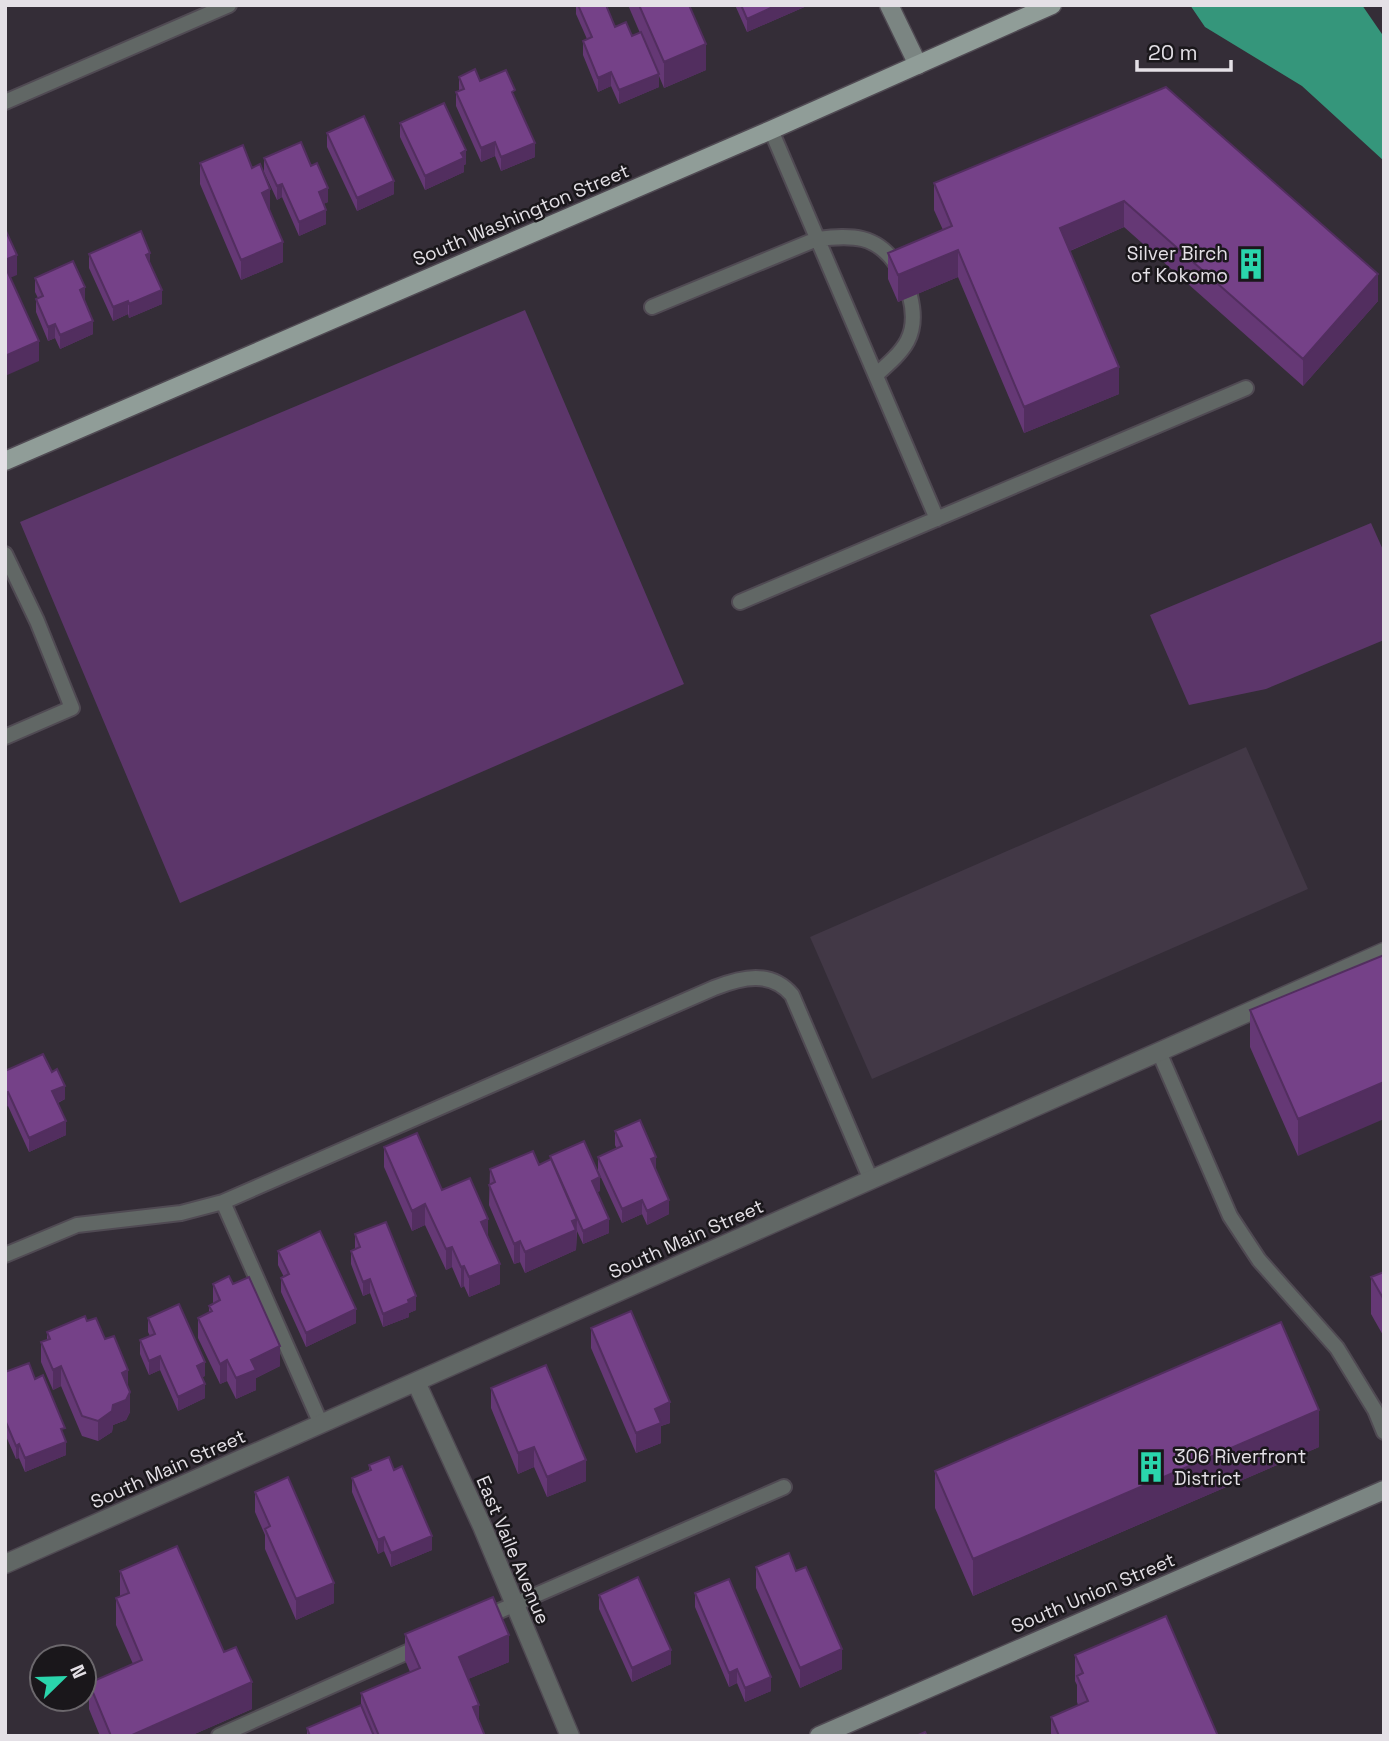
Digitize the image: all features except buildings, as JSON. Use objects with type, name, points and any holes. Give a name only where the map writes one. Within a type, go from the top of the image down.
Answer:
[{"type":"main road","name":"South Washington Street","points":[[5,461],[771,130],[1052,5]]},
{"type":"street","points":[[889,5],[918,65]]},
{"type":"street","name":"South Main Street","points":[[5,1564],[1384,952]]},
{"type":"street","name":"East Vaile Avenue","points":[[416,1382],[482,1526],[570,1736]]},
{"type":"street","name":"South Union Street","points":[[819,1736],[1384,1490]]},
{"type":"lane","points":[[5,102],[229,5]]},
{"type":"lane","points":[[771,130],[937,519]]},
{"type":"lane","points":[[652,307],[817,239],[846,236],[869,241],[889,252],[902,273]]},
{"type":"lane","points":[[876,375],[895,358],[911,335],[915,317],[911,296]]},
{"type":"lane","points":[[740,602],[1246,388]]},
{"type":"lane","points":[[5,554],[37,621],[72,708],[5,737]]},
{"type":"lane","points":[[5,1255],[77,1225],[181,1213],[223,1202],[736,979],[754,976],[785,986],[792,995],[871,1180]]},
{"type":"lane","points":[[1159,1052],[1230,1216],[1259,1260],[1337,1348],[1375,1410],[1384,1432]]},
{"type":"lane","points":[[223,1202],[321,1424]]},
{"type":"lane","points":[[467,1625],[784,1487]]},
{"type":"lane","points":[[219,1736],[430,1642]]},
{"type":"shaded area","points":[[1190,5],[1362,5],[1384,37],[1384,161],[1302,86],[1205,27]]},
{"type":"shaded area","points":[[525,310],[684,684],[180,903],[20,522]]},
{"type":"shaded area","points":[[1371,523],[1384,552],[1384,640],[1266,689],[1189,705],[1150,615]]},
{"type":"shaded area","points":[[1246,747],[1308,889],[872,1079],[810,937]]},
{"type":"place","name":"Silver Birch of Kokomo","points":[[1251,264]]},
{"type":"place","name":"306 Riverfront District","points":[[1151,1467]]}]
